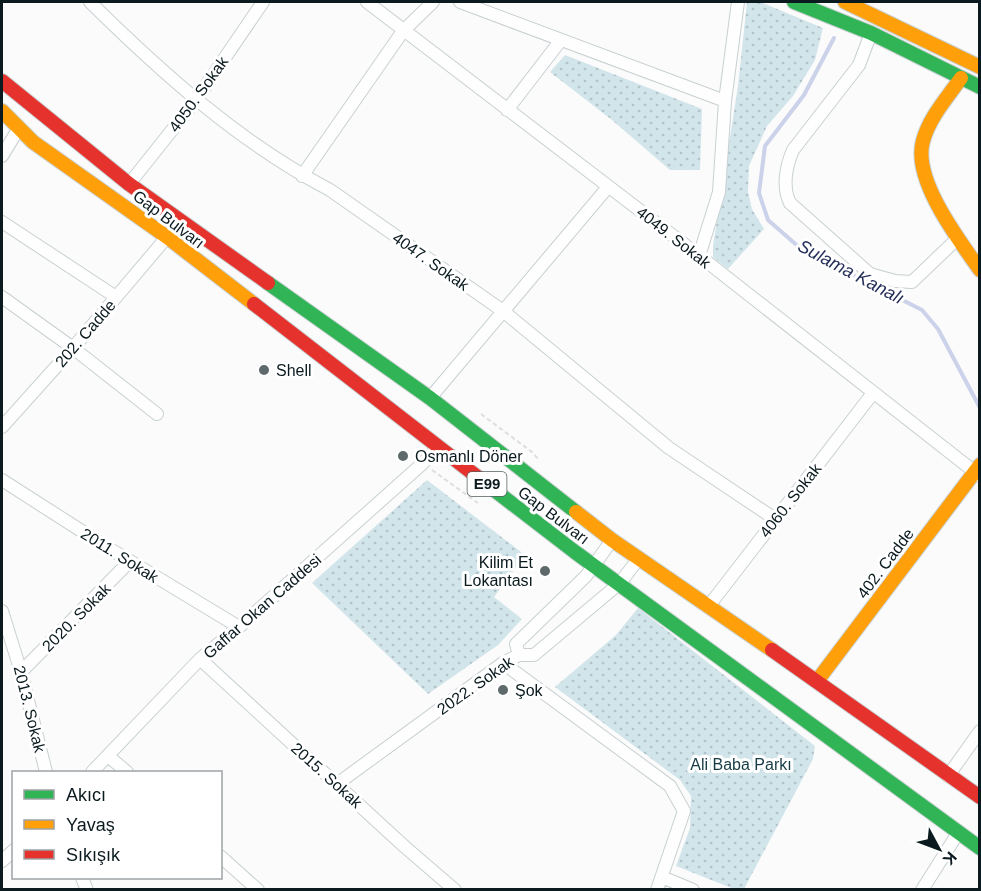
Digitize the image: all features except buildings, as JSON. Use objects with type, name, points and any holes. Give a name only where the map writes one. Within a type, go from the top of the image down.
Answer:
[{"type":"main road","points":[[794,2],[871,33],[980,87]]},
{"type":"main road","points":[[845,2],[978,63]]},
{"type":"main road","points":[[961,78],[928,128],[920,151],[925,172],[945,218],[980,270]]},
{"type":"main road","name":"Gap Bulvarı","points":[[2,81],[129,184],[430,398],[612,540],[980,797]]},
{"type":"main road","name":"Gap Bulvarı","points":[[2,111],[33,142],[166,237],[594,565],[980,849]]},
{"type":"main road","name":"402. Cadde","points":[[817,681],[978,471]]},
{"type":"street","name":"4050. Sokak","points":[[129,184],[196,100],[263,2]]},
{"type":"street","name":"4049. Sokak","points":[[367,2],[699,256],[873,393],[978,471]]},
{"type":"street","points":[[302,176],[403,31],[433,2]]},
{"type":"street","points":[[460,2],[725,101]]},
{"type":"street","points":[[699,256],[719,192],[725,101],[738,2]]},
{"type":"street","name":"4047. Sokak","points":[[96,4],[196,100],[261,149],[302,176],[330,190],[503,312],[669,448],[775,519]]},
{"type":"street","points":[[871,33],[859,65],[793,150],[787,164],[786,195],[790,203],[870,274],[895,281],[912,282],[958,238]]},
{"type":"street","points":[[507,110],[561,40]]},
{"type":"street","points":[[2,156],[20,128]]},
{"type":"street","points":[[430,398],[608,187]]},
{"type":"street","points":[[2,222],[116,297]]},
{"type":"street","name":"202. Cadde","points":[[2,427],[73,348],[166,237]]},
{"type":"street","points":[[2,297],[73,348],[156,414]]},
{"type":"street","name":"4060. Sokak","points":[[708,607],[873,393]]},
{"type":"street","name":"Gaffar Okan Caddesi","points":[[93,771],[200,659],[422,464],[438,447]]},
{"type":"street","name":"2011. Sokak","points":[[2,480],[239,627]]},
{"type":"street","name":"2022. Sokak","points":[[337,784],[503,663],[519,655],[516,644],[586,576],[612,540]]},
{"type":"street","points":[[519,655],[534,655],[620,583],[639,558]]},
{"type":"street","name":"2020. Sokak","points":[[21,672],[130,561]]},
{"type":"street","name":"2013. Sokak","points":[[2,611],[21,672],[46,771]]},
{"type":"street","name":"2015. Sokak","points":[[200,659],[455,890]]},
{"type":"street","points":[[503,663],[670,786],[684,811],[657,890]]},
{"type":"street","points":[[948,776],[980,731]]},
{"type":"street","points":[[108,756],[126,771]]},
{"type":"street","points":[[922,890],[958,833]]},
{"type":"street","points":[[222,858],[258,890]]},
{"type":"street","points":[[662,877],[693,890]]},
{"type":"path","points":[[422,464],[478,502]]},
{"type":"green space","points":[[747,2],[760,2],[823,28],[815,60],[793,96],[767,126],[749,166],[748,192],[752,209],[764,229],[728,269],[713,257],[713,246],[738,86]]},
{"type":"green space","points":[[565,55],[702,109],[700,170],[670,170],[612,120],[550,72]]},
{"type":"green space","points":[[427,480],[525,555],[494,597],[522,619],[498,645],[428,694],[312,583]]},
{"type":"green space","name":"Ali Baba Parkı","points":[[638,608],[815,746],[813,759],[744,889],[734,889],[676,866],[690,828],[691,796],[680,780],[555,687],[616,635]]},
{"type":"waterway","name":"Sulama Kanalı","points":[[834,38],[804,95],[765,146],[759,193],[768,220],[800,248],[922,310],[938,329],[980,408]]},
{"type":"traffic: fast","points":[[794,2],[871,33],[980,87]]},
{"type":"traffic: fast","points":[[268,283],[430,398],[576,512]]},
{"type":"traffic: fast","points":[[493,489],[575,552],[980,848]]},
{"type":"traffic: slow","points":[[845,2],[980,67]]},
{"type":"traffic: slow","points":[[961,78],[930,124],[923,141],[921,156],[931,191],[950,226],[980,270]]},
{"type":"traffic: slow","points":[[2,111],[33,142],[167,237],[254,304]]},
{"type":"traffic: slow","points":[[817,681],[980,465]]},
{"type":"traffic: slow","points":[[576,512],[612,540],[772,650]]},
{"type":"traffic: jam","points":[[2,81],[129,184],[268,283]]},
{"type":"traffic: jam","points":[[254,304],[493,489]]},
{"type":"traffic: jam","points":[[772,650],[980,797]]},
{"type":"place","name":"Shell","points":[[264,370]]},
{"type":"place","name":"Osmanlı Döner","points":[[403,456]]},
{"type":"place","name":"Kilim Et Lokantası","points":[[545,571]]},
{"type":"place","name":"Şok","points":[[503,690]]}]
